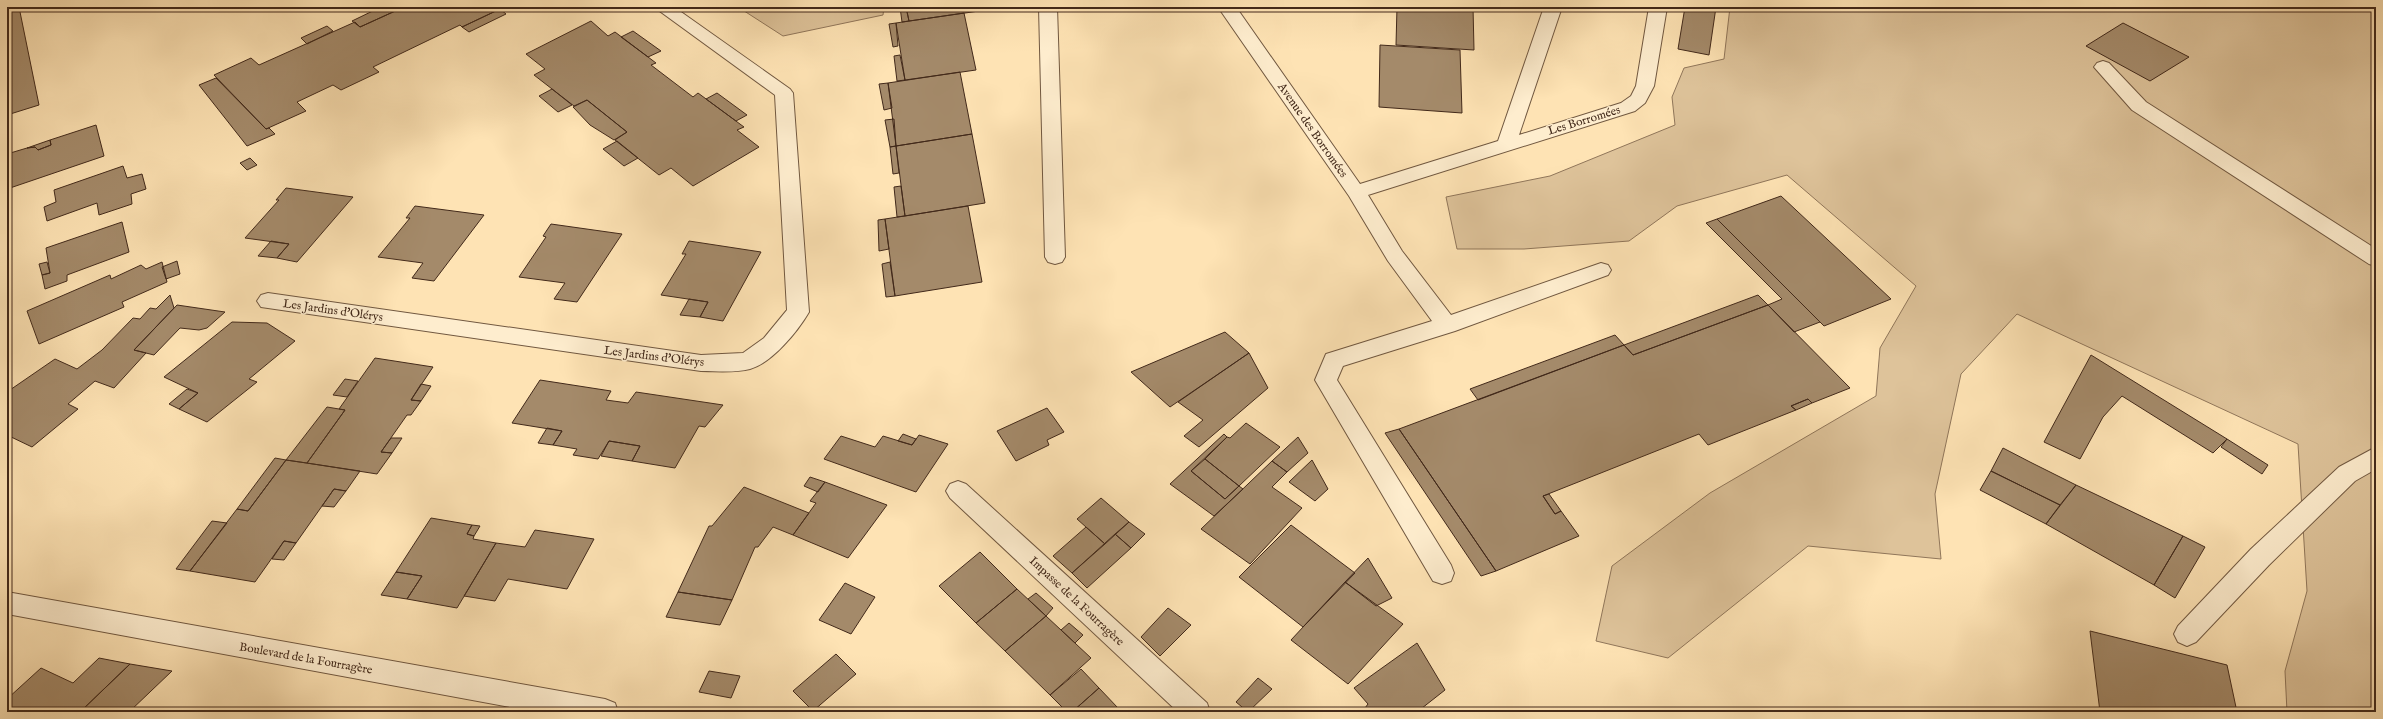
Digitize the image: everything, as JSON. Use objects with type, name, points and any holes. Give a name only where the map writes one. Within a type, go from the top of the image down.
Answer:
[{"type":"street","name":"Les Jardins d'Olérys","points":[[268,301],[701,363],[748,361],[772,344],[798,312],[784,93],[663,7]]},
{"type":"street","points":[[1048,7],[1055,257]]},
{"type":"street","name":"Avenue des Borromées","points":[[1227,7],[1356,192],[1395,256],[1447,326]]},
{"type":"street","points":[[1506,145],[1553,7]]},
{"type":"street","name":"Les Borromées","points":[[1356,192],[1628,107],[1638,98],[1646,86],[1658,7]]},
{"type":"street","points":[[2103,67],[2138,106],[2376,259]]},
{"type":"street","points":[[1442,573],[1326,380],[1334,360],[1447,326],[1601,270]]},
{"type":"street","points":[[2187,634],[2260,557],[2347,474],[2376,457]]},
{"type":"street","name":"Impasse de la Fourragère","points":[[958,491],[1197,712]]},
{"type":"street","name":"Boulevard de la Fourragère","points":[[7,603],[569,709],[605,712]]},
{"type":"shaded area","points":[[738,7],[884,7],[883,15],[783,36]]},
{"type":"shaded area","points":[[1730,7],[2376,7],[2376,712],[2287,712],[2285,671],[2307,591],[2298,444],[2017,314],[1961,374],[1935,494],[1941,559],[1808,546],[1668,658],[1596,641],[1612,566],[1710,493],[1876,396],[1880,348],[1916,286],[1787,175],[1677,206],[1629,241],[1524,249],[1457,249],[1446,197],[1550,176],[1675,125],[1672,97],[1684,68],[1724,59]]},
{"type":"building","points":[[7,7],[19,7],[39,105],[7,115]]},
{"type":"building","points":[[381,7],[404,7],[360,27],[352,21]]},
{"type":"building","points":[[404,7],[498,7],[500,9],[462,27],[460,25],[373,67],[379,72],[341,90],[333,85],[297,102],[306,111],[266,129],[214,75],[251,58],[259,65],[355,22],[360,27]]},
{"type":"building","points":[[900,7],[906,7],[909,21],[902,22]]},
{"type":"building","points":[[906,7],[978,7],[979,11],[909,21]]},
{"type":"building","points":[[1397,7],[1473,7],[1474,50],[1396,45]]},
{"type":"building","points":[[1685,7],[1716,7],[1709,55],[1678,49]]},
{"type":"building","points":[[500,9],[506,14],[469,32],[462,27]]},
{"type":"building","points":[[964,13],[976,70],[905,80],[896,23]]},
{"type":"building","points":[[591,21],[608,36],[615,32],[656,63],[651,65],[693,97],[698,93],[744,127],[737,130],[759,147],[693,186],[671,168],[659,175],[615,140],[627,132],[587,100],[574,106],[534,75],[545,69],[526,54]]},
{"type":"building","points":[[896,23],[898,46],[893,47],[889,24]]},
{"type":"building","points":[[2123,23],[2189,57],[2150,81],[2086,46]]},
{"type":"building","points":[[327,26],[333,31],[307,44],[301,38]]},
{"type":"building","points":[[633,31],[661,51],[648,57],[621,37]]},
{"type":"building","points":[[1380,45],[1460,50],[1462,113],[1379,107]]},
{"type":"building","points":[[900,55],[905,80],[897,81],[894,56]]},
{"type":"building","points":[[960,72],[972,134],[896,146],[888,83]]},
{"type":"building","points":[[216,78],[266,129],[269,128],[275,134],[247,146],[199,85]]},
{"type":"building","points":[[888,83],[892,108],[884,110],[879,84]]},
{"type":"building","points":[[552,89],[572,105],[558,112],[539,96]]},
{"type":"building","points":[[717,93],[747,115],[736,121],[706,99]]},
{"type":"building","points":[[587,100],[627,132],[614,140],[590,125],[573,107]]},
{"type":"building","points":[[894,119],[896,146],[890,147],[885,120]]},
{"type":"building","points":[[96,125],[104,156],[7,189],[7,154],[27,148],[35,147],[38,150],[51,145],[50,140]]},
{"type":"building","points":[[972,134],[985,203],[905,216],[896,146]]},
{"type":"building","points":[[50,140],[51,145],[38,150],[35,147],[27,148]]},
{"type":"building","points":[[617,141],[638,158],[624,166],[603,149]]},
{"type":"building","points":[[896,146],[899,173],[893,174],[890,147]]},
{"type":"building","points":[[250,158],[257,165],[247,170],[240,163]]},
{"type":"building","points":[[123,166],[127,178],[142,174],[146,189],[131,194],[132,204],[99,215],[97,203],[47,221],[44,207],[56,202],[54,190]]},
{"type":"building","points":[[901,186],[905,216],[897,217],[894,187]]},
{"type":"building","points":[[286,188],[353,197],[297,262],[277,258],[289,244],[245,238],[279,200],[276,200]]},
{"type":"building","points":[[1781,196],[1891,299],[1824,326],[1717,219]]},
{"type":"building","points":[[415,206],[484,215],[434,281],[412,278],[423,263],[378,257],[410,218],[406,218]]},
{"type":"building","points":[[968,206],[982,282],[895,296],[885,219]]},
{"type":"building","points":[[885,219],[889,249],[879,251],[878,220]]},
{"type":"building","points":[[1717,219],[1820,322],[1794,332],[1768,305],[1782,299],[1706,223]]},
{"type":"building","points":[[122,222],[129,252],[67,275],[67,281],[45,289],[42,275],[50,273],[46,248]]},
{"type":"building","points":[[551,224],[622,234],[577,302],[554,299],[565,283],[519,277],[546,237],[543,236]]},
{"type":"building","points":[[271,241],[289,244],[277,258],[258,256]]},
{"type":"building","points":[[689,241],[761,252],[723,321],[700,317],[708,302],[661,295],[686,254],[682,254]]},
{"type":"building","points":[[177,261],[180,274],[166,279],[162,267]]},
{"type":"building","points":[[47,262],[50,273],[42,275],[39,264]]},
{"type":"building","points":[[162,262],[167,282],[122,302],[124,307],[39,344],[27,311],[110,275],[111,279],[141,265],[146,269]]},
{"type":"building","points":[[890,262],[895,296],[886,297],[882,264]]},
{"type":"building","points":[[170,295],[174,308],[134,350],[146,353],[114,388],[95,381],[68,404],[78,409],[32,447],[7,435],[7,392],[55,359],[77,369],[102,350],[133,318],[140,319],[150,308],[156,309]]},
{"type":"building","points":[[1758,295],[1768,305],[1633,355],[1624,345]]},
{"type":"building","points":[[689,299],[708,302],[700,317],[680,315]]},
{"type":"building","points":[[177,305],[225,312],[207,328],[199,330],[180,328],[154,355],[134,350]]},
{"type":"building","points":[[1768,305],[1850,388],[1812,403],[1808,399],[1791,406],[1796,410],[1708,445],[1699,434],[1543,496],[1555,514],[1561,511],[1579,536],[1496,571],[1399,429],[1624,345],[1633,355]]},
{"type":"building","points":[[232,322],[267,323],[295,341],[249,379],[257,382],[207,422],[179,409],[198,393],[164,377]]},
{"type":"building","points":[[1225,332],[1249,353],[1170,407],[1131,372]]},
{"type":"building","points":[[1615,335],[1624,345],[1478,400],[1470,389]]},
{"type":"building","points":[[1249,353],[1268,388],[1199,447],[1184,436],[1203,420],[1178,402]]},
{"type":"building","points":[[2091,355],[2227,439],[2213,453],[2122,396],[2103,417],[2080,459],[2044,442]]},
{"type":"building","points":[[375,358],[433,367],[411,400],[421,401],[411,415],[407,415],[381,452],[392,453],[377,474],[307,463],[345,410],[339,409]]},
{"type":"building","points":[[345,379],[358,381],[347,397],[333,395]]},
{"type":"building","points":[[540,380],[611,391],[606,400],[628,403],[636,392],[723,405],[705,427],[699,426],[675,468],[632,461],[640,446],[609,441],[598,459],[573,455],[577,449],[553,445],[562,431],[512,423]]},
{"type":"building","points":[[421,384],[431,386],[421,401],[411,400]]},
{"type":"building","points":[[187,389],[198,393],[179,409],[169,404]]},
{"type":"building","points":[[1808,399],[1812,403],[1796,410],[1791,406]]},
{"type":"building","points":[[327,407],[345,410],[307,463],[286,460]]},
{"type":"building","points":[[1047,408],[1064,432],[1047,440],[1049,445],[1016,461],[997,431]]},
{"type":"building","points":[[1246,423],[1280,447],[1239,486],[1205,459],[1227,437],[1230,438]]},
{"type":"building","points":[[547,428],[562,431],[553,445],[538,443]]},
{"type":"building","points":[[1399,429],[1496,571],[1481,576],[1385,433]]},
{"type":"building","points":[[903,434],[916,439],[912,445],[898,441]]},
{"type":"building","points":[[1224,434],[1227,437],[1191,471],[1225,499],[1239,486],[1243,489],[1214,516],[1170,484]]},
{"type":"building","points":[[919,435],[948,444],[916,492],[824,459],[841,436],[875,447],[883,436],[912,445]]},
{"type":"building","points":[[1298,437],[1308,453],[1287,472],[1272,461]]},
{"type":"building","points":[[391,438],[402,438],[392,453],[381,452]]},
{"type":"building","points":[[2227,439],[2268,465],[2262,474],[2221,447]]},
{"type":"building","points":[[609,441],[640,446],[632,461],[601,456]]},
{"type":"building","points":[[2003,448],[2076,485],[2060,505],[1991,471]]},
{"type":"building","points":[[275,458],[286,460],[248,511],[237,509]]},
{"type":"building","points":[[1205,459],[1239,486],[1225,499],[1191,471]]},
{"type":"building","points":[[286,460],[360,471],[346,491],[334,489],[296,543],[284,541],[255,582],[190,571],[237,509],[248,511]]},
{"type":"building","points":[[1312,460],[1328,489],[1315,501],[1289,482]]},
{"type":"building","points":[[1272,461],[1287,472],[1272,487],[1302,508],[1250,564],[1201,529]]},
{"type":"building","points":[[1991,471],[2060,505],[2046,524],[1980,490]]},
{"type":"building","points":[[810,477],[825,482],[818,492],[804,486]]},
{"type":"building","points":[[825,482],[887,505],[848,558],[793,535],[816,503],[810,501]]},
{"type":"building","points":[[2076,485],[2183,536],[2154,585],[2046,524]]},
{"type":"building","points":[[744,487],[809,513],[793,535],[773,527],[758,547],[755,547],[732,600],[678,592],[709,526],[712,526]]},
{"type":"building","points":[[334,489],[346,491],[334,507],[322,506]]},
{"type":"building","points":[[1549,494],[1561,511],[1555,514],[1543,496]]},
{"type":"building","points":[[1101,498],[1129,522],[1105,544],[1077,519]]},
{"type":"building","points":[[431,518],[472,525],[467,534],[474,536],[473,539],[496,543],[457,608],[407,599],[422,576],[396,572]]},
{"type":"building","points":[[212,521],[227,523],[190,571],[176,569]]},
{"type":"building","points":[[1129,522],[1145,534],[1131,548],[1115,534]]},
{"type":"building","points":[[472,525],[480,526],[474,536],[467,534]]},
{"type":"building","points":[[1291,525],[1355,573],[1303,627],[1239,577]]},
{"type":"building","points":[[1086,527],[1105,544],[1072,573],[1053,556]]},
{"type":"building","points":[[535,530],[594,539],[567,589],[508,579],[495,601],[464,596],[496,543],[525,547]]},
{"type":"building","points":[[1115,534],[1131,548],[1087,588],[1072,573]]},
{"type":"building","points":[[2183,536],[2205,547],[2175,598],[2154,585]]},
{"type":"building","points":[[284,541],[296,543],[284,560],[272,559]]},
{"type":"building","points":[[980,552],[1017,589],[976,623],[939,586]]},
{"type":"building","points":[[1368,558],[1392,598],[1376,606],[1345,582]]},
{"type":"building","points":[[396,572],[422,576],[407,599],[381,595]]},
{"type":"building","points":[[1345,582],[1403,624],[1348,684],[1291,640]]},
{"type":"building","points":[[845,583],[875,597],[851,634],[819,620]]},
{"type":"building","points":[[1017,589],[1046,616],[1005,651],[976,623]]},
{"type":"building","points":[[678,592],[732,600],[720,625],[666,617]]},
{"type":"building","points":[[1036,593],[1053,608],[1046,616],[1028,599]]},
{"type":"building","points":[[1168,608],[1191,625],[1160,656],[1141,637]]},
{"type":"building","points":[[1046,616],[1091,658],[1050,695],[1005,651]]},
{"type":"building","points":[[1069,623],[1083,635],[1075,643],[1061,630]]},
{"type":"building","points":[[2090,631],[2227,665],[2237,712],[2100,712]]},
{"type":"building","points":[[1417,643],[1445,690],[1417,712],[1362,712],[1368,704],[1354,688]]},
{"type":"building","points":[[836,654],[856,674],[813,711],[793,691]]},
{"type":"building","points":[[99,658],[130,664],[80,712],[7,712],[7,699],[41,668],[73,683]]},
{"type":"building","points":[[130,664],[172,671],[129,712],[80,712]]},
{"type":"building","points":[[1081,669],[1099,688],[1072,712],[1067,712],[1050,695]]},
{"type":"building","points":[[709,671],[740,676],[731,698],[699,692]]},
{"type":"building","points":[[1258,678],[1272,689],[1248,712],[1236,702]]},
{"type":"building","points":[[1099,688],[1118,708],[1114,712],[1072,712]]}]
